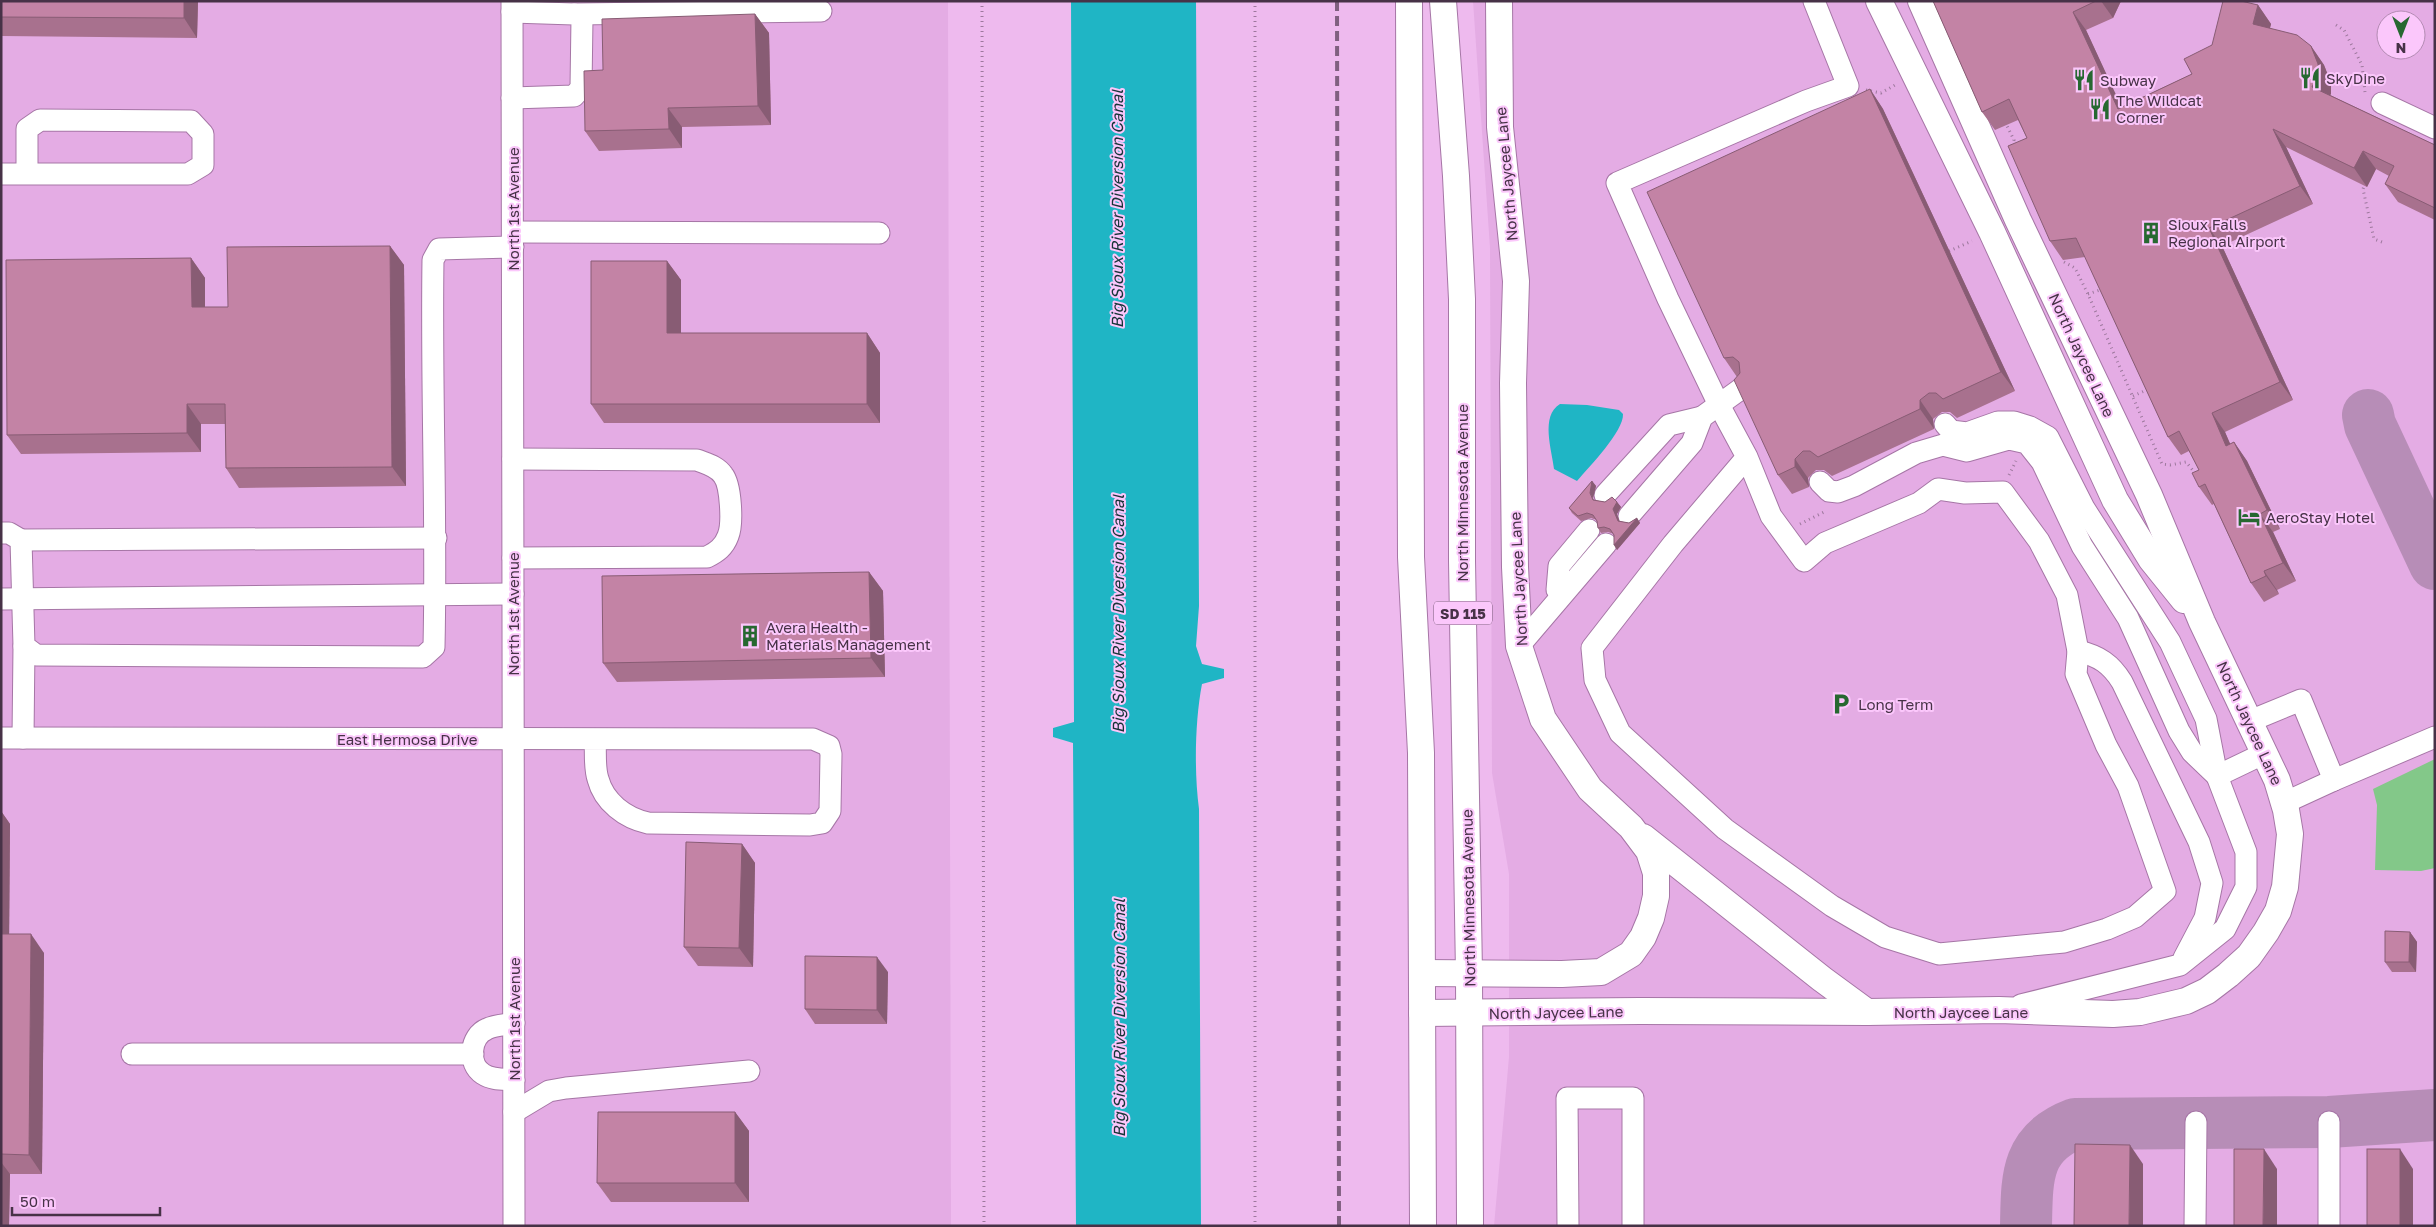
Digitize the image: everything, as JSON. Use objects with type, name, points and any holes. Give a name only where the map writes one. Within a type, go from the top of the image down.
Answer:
[{"type":"main road","name":"SD 115","points":[[1409,1],[1411,557],[1421,754],[1423,1226]]},
{"type":"main road","name":"North Minnesota Avenue","points":[[1443,1],[1456,176],[1462,299],[1462,561],[1469,973],[1470,1226]]},
{"type":"main road","name":"North Jaycee Lane","points":[[1422,973],[1601,972],[1631,954],[1643,937],[1651,918],[1656,896],[1656,873],[1649,851],[1631,827],[1590,789],[1543,719],[1519,646],[1515,567],[1513,383],[1516,281],[1500,127],[1499,1]]},
{"type":"main road","points":[[1879,1],[1992,232],[2115,500],[2151,559],[2202,622]]},
{"type":"main road","name":"North Jaycee Lane","points":[[1422,1013],[1999,1010],[2113,1014],[2140,1012],[2186,1001],[2207,991],[2221,981],[2249,956],[2278,911],[2285,887],[2289,862],[2290,834],[2284,803],[2265,753],[2202,622],[2149,495],[2018,220],[1921,1]]},
{"type":"main road","points":[[1631,827],[1822,979],[1867,1012]]},
{"type":"street","points":[[1747,457],[1673,544],[1592,648],[1595,680],[1620,733],[1683,793],[1725,829],[1832,906],[1877,933],[1939,954],[2064,942],[2107,929],[2135,917],[2165,891],[2128,786],[2106,745],[2076,674],[2078,651],[2067,596],[2039,541],[2003,492],[1965,493],[1938,489],[1919,503],[1825,543],[1804,561],[1771,516],[1747,457],[1710,411],[1668,299],[1617,182],[1806,101],[1848,86],[1814,1]]},
{"type":"street","points":[[512,7],[574,14],[821,11]]},
{"type":"street","name":"North 1st Avenue","points":[[512,7],[514,1226]]},
{"type":"street","points":[[512,98],[574,96],[581,88],[582,18],[574,14]]},
{"type":"street","points":[[2373,100],[2435,128]]},
{"type":"street","points":[[1,174],[27,174],[188,174],[203,165],[203,134],[191,122],[40,120],[27,129],[27,174]]},
{"type":"street","points":[[24,646],[36,655],[422,657],[434,647],[436,538],[432,368],[433,260],[439,250],[513,240],[879,234]]},
{"type":"street","points":[[1617,506],[1710,411],[1742,388]]},
{"type":"street","points":[[1945,424],[1951,431],[1967,433],[1998,422],[2014,422],[2030,427],[2048,438],[2084,508],[2170,642],[2206,719],[2217,776],[2246,852],[2246,887],[2225,929],[2180,965],[1999,1010]]},
{"type":"street","points":[[1820,482],[1829,491],[1838,492],[1854,486],[1916,452],[1943,445],[1967,451],[1993,442],[2009,440],[2027,443],[2042,462],[2082,546],[2128,618],[2179,731],[2192,752],[2217,776]]},
{"type":"street","points":[[513,459],[697,460],[712,465],[728,483],[730,519],[729,535],[720,550],[707,557],[513,558]]},
{"type":"street","points":[[1,532],[9,533],[22,540],[436,538]]},
{"type":"street","points":[[1519,646],[1555,598],[1594,534],[1559,566],[1555,598]]},
{"type":"street","points":[[22,540],[23,738]]},
{"type":"street","points":[[1,599],[513,594]]},
{"type":"street","points":[[2078,651],[2094,655],[2113,667],[2200,842],[2212,883],[2205,918],[2180,965]]},
{"type":"street","points":[[2250,722],[2301,700],[2334,780]]},
{"type":"street","points":[[2284,803],[2435,737]]},
{"type":"street","name":"East Hermosa Drive","points":[[1,738],[813,739],[829,746],[831,754],[830,811],[822,823],[810,825],[658,823],[634,820],[617,809],[603,792],[597,778],[595,739]]},
{"type":"street","points":[[2217,776],[2265,753]]},
{"type":"street","points":[[514,1023],[487,1028],[477,1036],[473,1044],[475,1068],[493,1078],[514,1080]]},
{"type":"street","points":[[132,1054],[473,1054]]},
{"type":"street","points":[[514,1112],[549,1091],[749,1071]]},
{"type":"street","points":[[1568,1226],[1567,1098],[1633,1098],[1633,1226]]},
{"type":"street","points":[[2195,1226],[2196,1122]]},
{"type":"street","points":[[2329,1122],[2329,1226]]},
{"type":"path","points":[[982,1],[984,1226]]},
{"type":"path","points":[[1255,1],[1255,1226]]},
{"type":"path","points":[[2336,25],[2344,30],[2362,65],[2373,100]]},
{"type":"path","points":[[1848,86],[1881,93],[1898,83]]},
{"type":"path","points":[[2001,113],[2014,140],[2012,148]]},
{"type":"path","points":[[2367,177],[2363,189],[2374,239],[2382,242]]},
{"type":"path","points":[[1949,251],[1980,237]]},
{"type":"path","points":[[2057,259],[2075,268],[2162,464],[2170,465],[2186,462],[2194,470],[2198,481]]},
{"type":"path","points":[[2088,294],[2104,289]]},
{"type":"path","points":[[2133,396],[2150,388]]},
{"type":"shaded area","points":[[1,1],[948,1],[951,1226],[1,1226]]},
{"type":"shaded area","name":"Sioux Falls Regional Airport","points":[[1473,1],[2435,1],[2435,1226],[1494,1226],[1509,1057],[1509,874],[1492,773],[1490,248]]},
{"type":"shaded area","points":[[2435,759],[2435,868],[2421,871],[2375,870],[2377,805],[2373,789]]},
{"type":"water","name":"Big Sioux River Diversion Canal","points":[[1071,1],[1196,1],[1199,606],[1196,646],[1202,664],[1224,669],[1224,678],[1202,684],[1196,746],[1196,779],[1199,809],[1201,1226],[1076,1226],[1073,743],[1053,737],[1053,728],[1074,722]]},
{"type":"water","points":[[1560,404],[1587,405],[1619,410],[1623,414],[1622,421],[1612,439],[1577,481],[1554,469],[1549,425],[1554,409]]},
{"type":"building","points":[[1,1],[184,1],[184,18],[1,17]]},
{"type":"building","name":"Sioux Falls Regional Airport","points":[[1933,1],[2096,1],[2073,12],[2118,109],[2192,74],[2184,59],[2212,45],[2223,1],[2241,1],[2258,5],[2253,24],[2297,35],[2311,46],[2318,64],[2318,75],[2312,87],[2435,145],[2435,208],[2385,184],[2394,166],[2363,151],[2354,168],[2273,129],[2300,186],[2209,228],[2280,382],[2212,413],[2226,446],[2234,442],[2267,510],[2260,514],[2283,563],[2264,571],[2266,576],[2251,583],[2205,484],[2199,487],[2192,473],[2199,470],[2179,431],[2168,437],[2076,238],[2050,241],[2008,146],[2027,138],[2009,99],[1982,112]]},
{"type":"building","points":[[755,14],[758,106],[668,108],[669,129],[585,131],[584,71],[603,70],[602,19]]},
{"type":"building","points":[[1870,89],[2001,372],[1943,399],[1936,393],[1929,393],[1920,400],[1920,409],[1818,457],[1810,451],[1803,451],[1795,459],[1795,467],[1778,475],[1734,380],[1740,373],[1739,362],[1733,357],[1724,358],[1647,192]]},
{"type":"building","points":[[390,246],[392,467],[226,468],[225,404],[187,404],[187,433],[7,435],[6,260],[191,258],[192,307],[228,307],[227,247]]},
{"type":"building","points":[[591,261],[667,261],[667,333],[867,333],[867,404],[591,404]]},
{"type":"building","points":[[1592,481],[1590,493],[1593,500],[1605,502],[1612,497],[1617,502],[1613,509],[1618,521],[1629,523],[1637,518],[1614,545],[1614,535],[1610,529],[1598,528],[1597,521],[1593,515],[1587,513],[1578,516],[1569,508]]},
{"type":"building","name":"Avera Health - Materials Management","points":[[869,572],[871,658],[603,663],[602,576]]},
{"type":"building","points":[[686,842],[742,844],[739,948],[684,947]]},
{"type":"building","points":[[2385,931],[2410,932],[2409,962],[2385,962]]},
{"type":"building","points":[[1,934],[31,934],[29,1155],[1,1154]]},
{"type":"building","points":[[805,956],[877,957],[877,1010],[805,1009]]},
{"type":"building","points":[[598,1112],[735,1112],[735,1183],[597,1183]]},
{"type":"building","points":[[2075,1144],[2130,1145],[2129,1226],[2074,1226]]},
{"type":"building","points":[[2234,1149],[2264,1149],[2263,1226],[2234,1226]]},
{"type":"building","points":[[2367,1149],[2400,1149],[2400,1226],[2367,1226]]},
{"type":"taxiway","points":[[2368,415],[2370,425],[2435,564]]},
{"type":"taxiway","points":[[2026,1226],[2027,1193],[2032,1164],[2046,1141],[2075,1124],[2329,1122],[2435,1115]]},
{"type":"railway","points":[[1337,1],[1339,1226]]},
{"type":"place","name":"SkyDine","points":[[2310,78]]},
{"type":"place","name":"Subway","points":[[2084,80]]},
{"type":"place","name":"The Wildcat Corner","points":[[2100,109]]},
{"type":"place","name":"Sioux Falls Regional Airport","points":[[2151,233]]},
{"type":"place","name":"AeroStay Hotel","points":[[2249,517]]},
{"type":"place","name":"Avera Health - Materials Management","points":[[750,636]]},
{"type":"place","name":"Long Term","points":[[1841,704]]}]
